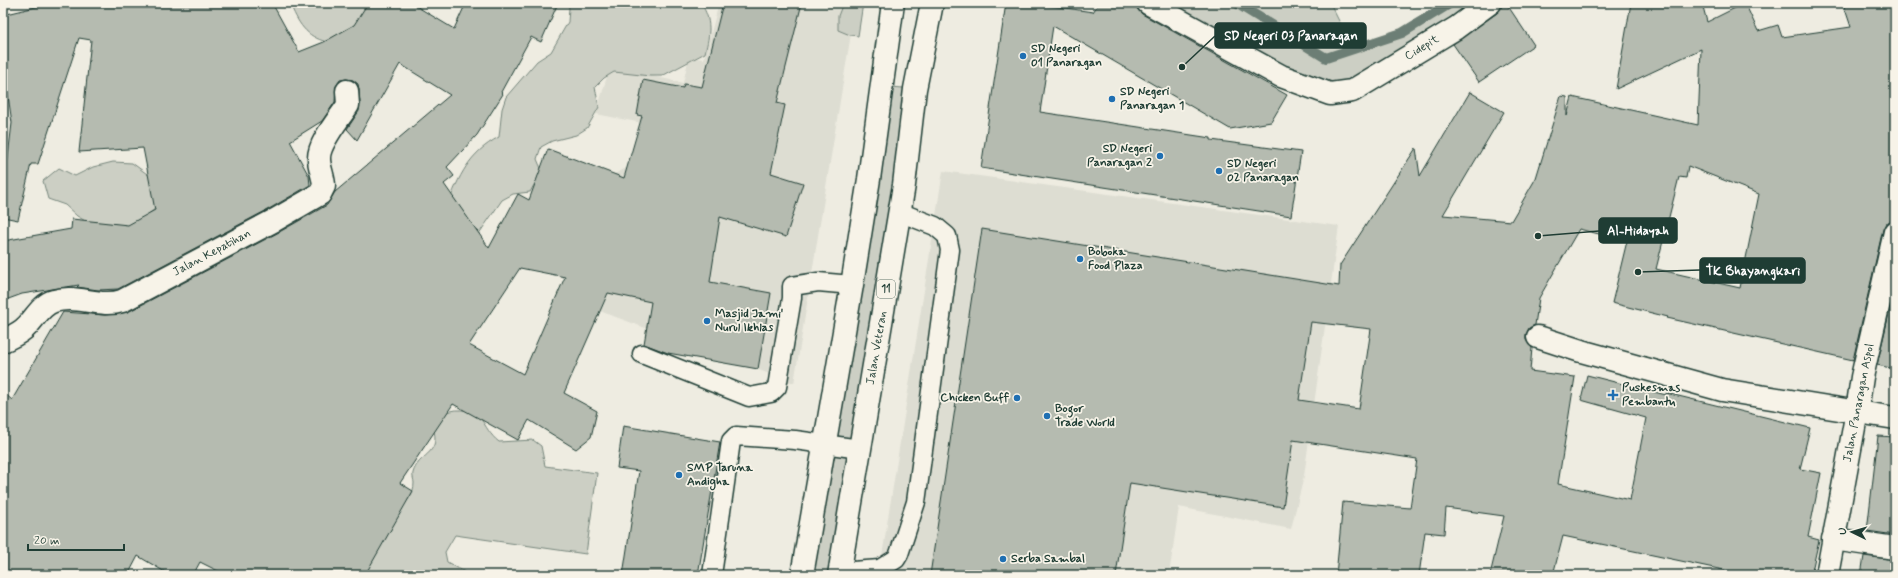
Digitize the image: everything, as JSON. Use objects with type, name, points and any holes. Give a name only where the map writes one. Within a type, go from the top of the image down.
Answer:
[{"type":"street","points":[[802,575],[869,179],[893,3]]},
{"type":"street","name":"Jalan Veteran","points":[[839,574],[900,212],[916,89],[932,3]]},
{"type":"street","name":"Cidepit","points":[[1148,3],[1281,76],[1330,94],[1352,91],[1456,28],[1490,3]]},
{"type":"street","name":"Jalan Kepatihan","points":[[3,341],[26,327],[44,306],[52,301],[67,298],[114,303],[122,301],[275,220],[320,194],[324,186],[319,153],[327,136],[348,105],[347,90]]},
{"type":"street","name":"Jalan Panaragan Aspol","points":[[1827,575],[1862,377],[1895,232]]},
{"type":"street","points":[[1538,337],[1581,351],[1722,390],[1895,418]]},
{"type":"street","points":[[1833,539],[1895,548]]},
{"type":"lane","points":[[839,574],[880,569],[896,559],[916,502],[950,250],[947,236],[935,226],[900,212]]},
{"type":"lane","points":[[642,354],[749,397],[771,393],[777,387],[792,298],[792,286],[818,282],[852,285]]},
{"type":"lane","points":[[712,575],[732,441],[736,436],[825,444],[860,449]]},
{"type":"shaded area","points":[[292,3],[374,3],[361,22],[331,43],[316,38],[302,26],[294,13],[291,6]]},
{"type":"shaded area","points":[[568,3],[701,3],[705,9],[709,27],[705,53],[662,76],[614,72],[604,78],[595,87],[599,107],[587,128],[576,135],[552,141],[541,147],[537,159],[542,171],[530,192],[513,194],[502,200],[476,238],[447,207],[466,166],[480,150],[499,137],[502,109],[506,97],[537,61],[551,52],[568,22]]},
{"type":"shaded area","points":[[719,3],[856,3],[794,383],[605,313],[578,301],[611,176],[628,167],[642,123],[596,114],[610,66],[683,83],[689,57],[704,59]]},
{"type":"shaded area","points":[[843,3],[863,3],[858,36],[850,35],[838,30],[838,16]]},
{"type":"shaded area","points":[[1145,3],[1330,3],[1353,49],[1402,33],[1451,3],[1490,3],[1330,94]]},
{"type":"shaded area","points":[[879,86],[915,89],[839,575],[802,575]]},
{"type":"shaded area","points":[[113,162],[132,163],[154,179],[155,209],[148,214],[145,230],[92,225],[77,216],[65,205],[48,199],[43,181],[59,168],[75,176],[93,167]]},
{"type":"shaded area","points":[[943,171],[1339,226],[1304,476],[1291,529],[1179,507],[1169,575],[879,575]]},
{"type":"shaded area","points":[[456,410],[473,412],[482,420],[488,431],[499,442],[533,440],[541,446],[545,466],[597,473],[586,554],[455,535],[445,552],[447,562],[470,575],[364,575],[401,507],[412,493],[414,487],[413,473],[419,462],[434,445],[434,431],[446,412]]},
{"type":"building","points":[[52,3],[272,3],[299,52],[324,42],[354,25],[368,3],[411,3],[454,29],[466,3],[558,3],[541,42],[531,37],[501,92],[503,94],[477,135],[447,167],[454,176],[444,184],[489,248],[518,194],[529,200],[548,149],[624,178],[642,116],[637,115],[643,80],[683,88],[684,84],[702,87],[723,3],[802,3],[777,103],[785,105],[771,173],[803,183],[786,237],[720,217],[710,282],[771,293],[758,369],[668,353],[644,344],[651,302],[608,293],[564,393],[597,411],[591,437],[576,449],[529,420],[518,440],[453,404],[400,483],[413,491],[365,575],[226,575],[200,562],[193,575],[170,575],[138,556],[128,575],[3,575],[3,392],[12,400],[63,312],[105,315],[128,312],[281,231],[327,205],[335,192],[450,95],[400,64],[357,140],[347,129],[359,111],[360,104],[358,84],[353,80],[340,80],[336,86],[335,102],[322,121],[290,141],[309,176],[310,185],[269,209],[118,289],[98,290],[77,287],[79,285],[22,294],[3,301],[3,241],[71,229],[72,219],[128,225],[155,210],[143,148],[79,152],[91,40],[79,38],[38,164],[31,164],[18,220],[3,217],[3,200],[12,123],[3,61],[3,15]],"holes":[[[520,268],[565,277],[523,374],[469,345]]]},
{"type":"building","points":[[1006,3],[1031,3],[1093,12],[1099,3],[1128,3],[1137,8],[1142,14],[1287,95],[1271,122],[1230,129],[1053,26],[1040,112],[1211,138],[1211,140],[1301,152],[1291,216],[981,168]]},
{"type":"building","points":[[1502,3],[1506,3],[1534,45],[1479,82],[1453,44],[1497,13],[1501,8]]},
{"type":"building","points":[[1631,3],[1702,3],[1707,22],[1745,3],[1758,31],[1778,25],[1782,37],[1851,27],[1843,3],[1895,3],[1895,220],[1886,223],[1883,229],[1853,360],[1667,318],[1668,317],[1612,303],[1627,241],[1579,229],[1539,298],[1535,325],[1529,328],[1526,334],[1526,340],[1532,348],[1530,371],[1575,377],[1558,484],[1630,500],[1646,418],[1581,400],[1587,375],[1810,428],[1800,469],[1821,473],[1808,537],[1819,540],[1811,575],[1747,575],[1563,536],[1553,575],[1490,575],[1504,516],[1446,508],[1444,534],[1425,532],[1419,575],[1336,575],[1343,502],[1410,508],[1417,459],[1293,440],[1283,507],[1130,483],[1116,575],[930,575],[982,229],[1339,286],[1340,265],[1416,148],[1420,176],[1470,92],[1504,112],[1443,215],[1511,221],[1536,178],[1561,96],[1567,97],[1567,116],[1572,97],[1698,125],[1701,49],[1616,89]],"holes":[[[1688,166],[1759,194],[1740,288],[1656,269],[1679,177],[1686,178]],[[1311,322],[1371,329],[1359,409],[1299,400]]]},
{"type":"building","points":[[1895,288],[1895,369],[1877,365]]},
{"type":"building","points":[[623,426],[720,442],[698,575],[623,575],[639,471],[617,468]]},
{"type":"building","points":[[1878,436],[1895,437],[1895,535],[1867,531]]},
{"type":"building","points":[[1864,556],[1895,560],[1895,575],[1861,575]]},
{"type":"waterway","points":[[1236,3],[1326,58],[1402,33],[1451,3]]},
{"type":"place","name":"SD Negeri 01 Panaragan","points":[[1023,56]]},
{"type":"place","name":"SD Negeri 03 Panaragan","points":[[1182,67]]},
{"type":"place","name":"SD Negeri Panaragan 1","points":[[1112,99]]},
{"type":"place","name":"SD Negeri Panaragan 2","points":[[1160,156]]},
{"type":"place","name":"SD Negeri 02 Panaragan","points":[[1219,171]]},
{"type":"place","name":"Al-Hidayah","points":[[1538,236]]},
{"type":"place","name":"Boboka Food Plaza","points":[[1080,259]]},
{"type":"place","name":"TK Bhayangkari","points":[[1638,272]]},
{"type":"place","name":"Masjid Jami' Nurul Ikhlas","points":[[707,321]]},
{"type":"place","name":"Puskesmas Pembantu","points":[[1613,395]]},
{"type":"place","name":"Chicken Buff","points":[[1017,398]]},
{"type":"place","name":"Bogor Trade World","points":[[1047,416]]},
{"type":"place","name":"SMP Taruna Andigha","points":[[679,475]]},
{"type":"place","name":"Serba Sambal","points":[[1003,559]]}]
